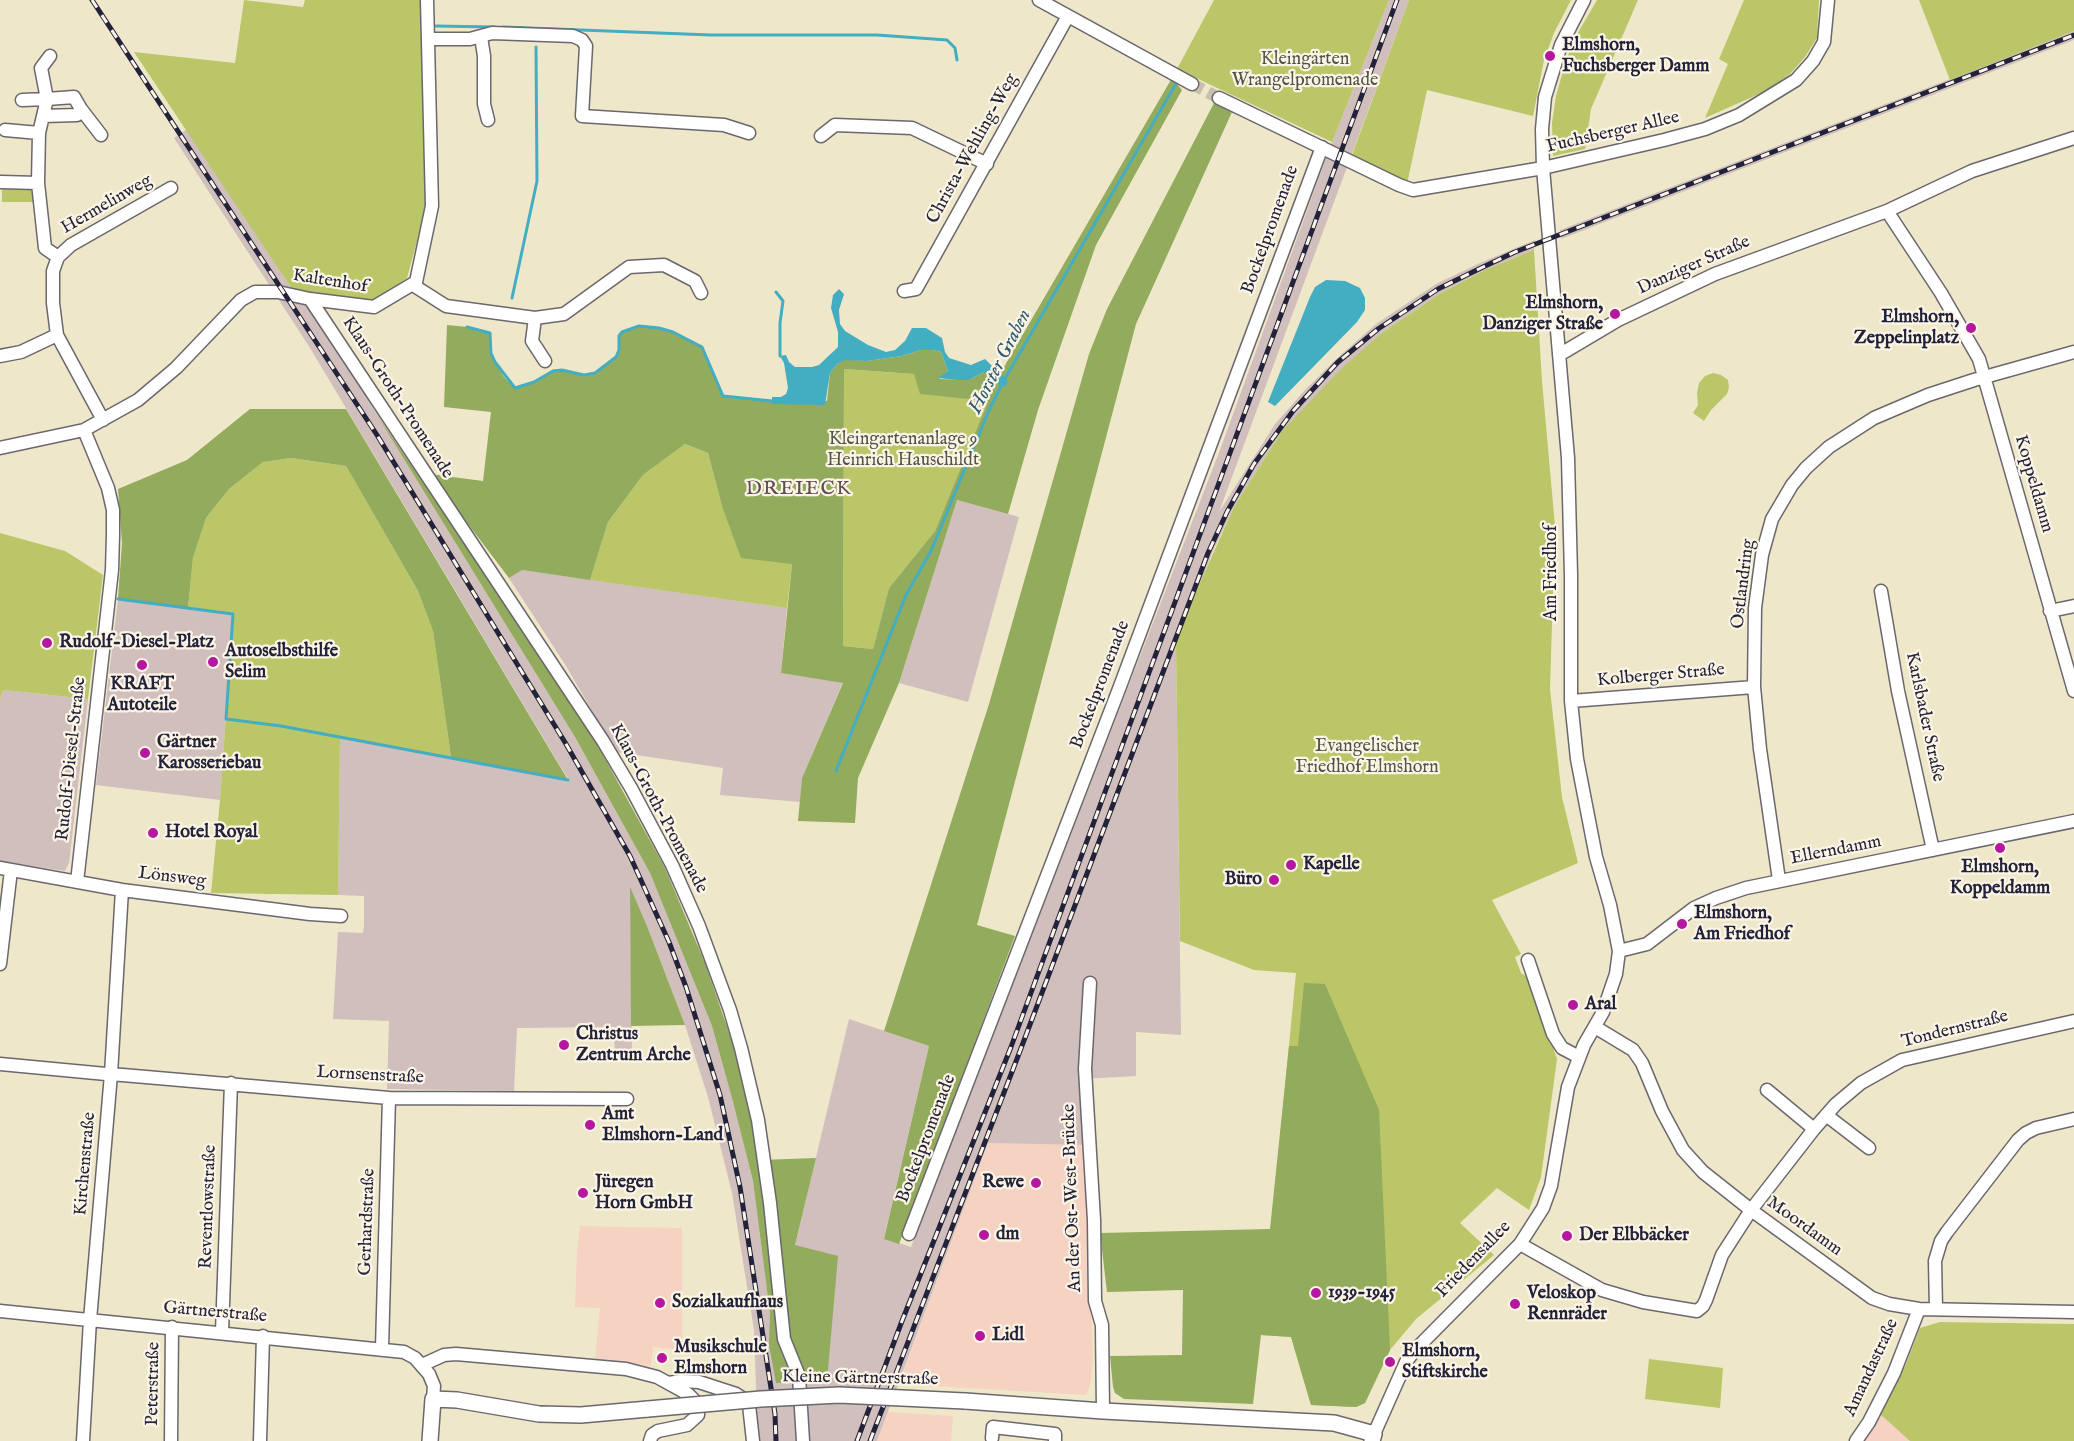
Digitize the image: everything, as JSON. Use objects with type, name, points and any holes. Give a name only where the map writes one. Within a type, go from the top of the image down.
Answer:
[{"type":"main road","name":"Kleine Gärtnerstraße","points":[[433,1399],[457,1400],[539,1414],[600,1414],[761,1399],[839,1395],[1103,1411]]},
{"type":"main road","points":[[430,1441],[433,1399]]},
{"type":"main road","points":[[1103,1411],[1334,1423],[1373,1438]]},
{"type":"street","points":[[427,0],[432,206],[416,282],[413,285],[446,306],[535,318],[564,314],[628,267],[664,265],[695,281],[701,293]]},
{"type":"street","points":[[1039,0],[1192,84]]},
{"type":"street","name":"Am Friedhof","points":[[1584,0],[1561,45],[1545,98],[1542,129],[1543,168],[1569,482],[1571,701],[1579,770],[1596,856],[1610,905],[1619,951],[1616,974]]},
{"type":"street","name":"Fuchsberger Allee","points":[[1219,98],[1413,190],[1543,168],[1705,129],[1738,115],[1796,80],[1813,61],[1824,42],[1828,0]]},
{"type":"street","name":"Christa-Wehling-Weg","points":[[904,291],[916,289],[1068,16]]},
{"type":"street","points":[[429,39],[481,37],[492,33],[573,36],[582,40],[586,46],[582,116],[724,124],[749,134]]},
{"type":"street","points":[[481,37],[484,56],[484,105],[489,120]]},
{"type":"street","points":[[50,56],[41,68],[47,99],[39,133],[38,183],[45,248],[58,257]]},
{"type":"street","points":[[22,100],[74,97],[101,135]]},
{"type":"street","points":[[43,116],[76,115],[81,109]]},
{"type":"street","points":[[821,136],[835,126],[912,128],[987,164]]},
{"type":"street","points":[[6,130],[39,133]]},
{"type":"street","name":"Danziger Straße","points":[[1559,354],[1618,320],[1714,274],[1887,211],[1972,171],[2074,138]]},
{"type":"street","name":"Bockelpromenade","points":[[909,1234],[1123,678],[1322,147]]},
{"type":"street","points":[[1,182],[38,183]]},
{"type":"street","name":"Hermelinweg","points":[[103,420],[57,335],[53,303],[53,271],[58,257],[71,245],[171,188]]},
{"type":"street","name":"Koppeldamm","points":[[1887,211],[1941,294],[1978,359],[2074,691]]},
{"type":"street","name":"Kaltenhof","points":[[0,448],[84,430],[138,400],[176,369],[241,300],[255,292],[285,293],[310,299],[374,307],[413,285]]},
{"type":"street","name":"Klaus-Groth-Promenade","points":[[310,299],[603,741],[672,865],[699,926],[730,1010],[744,1057],[758,1120],[770,1203],[784,1339],[799,1376],[803,1441]]},
{"type":"street","points":[[535,318],[532,341],[544,361]]},
{"type":"street","points":[[0,356],[21,352],[57,335]]},
{"type":"street","name":"Ostlandring","points":[[1779,880],[1760,749],[1754,687],[1755,608],[1762,555],[1772,519],[1792,485],[1830,447],[1874,418],[1928,395],[2074,352]]},
{"type":"street","name":"Rudolf-Diesel-Straße","points":[[77,882],[112,570],[113,535],[108,488],[84,430]]},
{"type":"street","name":"Karlsbader Straße","points":[[1881,591],[1898,691],[1933,850]]},
{"type":"street","points":[[2050,612],[2074,606]]},
{"type":"street","name":"Kolberger Straße","points":[[1571,701],[1754,687]]},
{"type":"street","name":"Ellerndamm","points":[[1619,951],[1647,944],[1688,913],[1716,898],[1779,880],[2074,821]]},
{"type":"street","points":[[0,964],[6,869]]},
{"type":"street","name":"Lönsweg","points":[[6,869],[122,890],[341,916]]},
{"type":"street","name":"Kirchenstraße","points":[[83,1441],[122,890]]},
{"type":"street","points":[[1528,960],[1553,1034],[1562,1048],[1579,1057]]},
{"type":"street","name":"Friedensallee","points":[[1373,1438],[1406,1362],[1414,1350],[1520,1244],[1543,1208],[1551,1186],[1568,1087],[1579,1057],[1603,1012],[1616,974]]},
{"type":"street","name":"An der Ost-West-Brücke","points":[[1090,983],[1085,1069],[1094,1220],[1095,1301],[1102,1325],[1103,1411]]},
{"type":"street","name":"Tondernstraße","points":[[1520,1244],[1602,1290],[1643,1302],[1697,1311],[1706,1300],[1722,1255],[1751,1210],[1826,1115],[1861,1083],[1902,1060],[2074,1021]]},
{"type":"street","name":"Moordamm","points":[[1595,1027],[1633,1050],[1642,1063],[1662,1111],[1683,1150],[1703,1172],[1872,1298],[1889,1304],[1919,1309],[2074,1312]]},
{"type":"street","name":"Lornsenstraße","points":[[0,1064],[389,1098],[627,1099]]},
{"type":"street","name":"Reventlowstraße","points":[[222,1332],[231,1083]]},
{"type":"street","points":[[1767,1090],[1814,1129]]},
{"type":"street","name":"Gerhardstraße","points":[[382,1348],[389,1098]]},
{"type":"street","points":[[1826,1115],[1869,1148]]},
{"type":"street","points":[[1936,1310],[1935,1261],[1941,1241],[1947,1232],[2018,1140],[2036,1128],[2074,1119]]},
{"type":"street","name":"Amandastraße","points":[[1856,1441],[1894,1373],[1919,1309]]},
{"type":"street","name":"Gärtnerstraße","points":[[0,1311],[382,1348],[404,1352],[422,1365]]},
{"type":"street","name":"Peterstraße","points":[[171,1441],[172,1328]]},
{"type":"street","points":[[260,1441],[263,1336]]},
{"type":"street","points":[[433,1399],[433,1381],[422,1365],[444,1355],[456,1354],[626,1369],[657,1377],[669,1383],[688,1394],[699,1408],[698,1415],[692,1422],[658,1431],[652,1435],[650,1441]]},
{"type":"street","points":[[669,1383],[699,1382],[736,1394],[744,1399],[749,1405],[753,1441]]},
{"type":"street","points":[[695,1401],[715,1389]]},
{"type":"street","points":[[992,1438],[993,1427],[1055,1434],[1055,1441]]},
{"type":"shaded area","points":[[1389,0],[1409,0],[1219,512],[1275,424],[1335,360],[1376,324],[1436,284],[1482,262],[1535,240],[1534,250],[1485,270],[1441,293],[1382,333],[1282,431],[1234,507],[1214,549],[1176,643],[1181,1035],[1136,1032],[1136,1076],[1082,1079],[1086,1145],[988,1143],[877,1441],[758,1441],[754,1330],[732,1193],[708,1097],[685,1025],[647,926],[630,889],[632,1056],[615,1056],[614,1027],[517,1028],[514,1091],[387,1089],[389,1021],[333,1019],[338,932],[363,933],[364,925],[364,896],[338,895],[340,738],[568,779],[310,348],[174,138],[187,129],[294,292],[310,306],[575,737],[650,873],[712,1026],[733,1102],[753,1181],[770,1314],[795,1245],[849,1019],[929,1046],[884,1238],[911,1247],[1220,450],[1332,142]]},
{"type":"shaded area","points":[[2074,31],[2074,40],[1561,239],[1560,230]]},
{"type":"shaded area","points":[[957,500],[1019,517],[968,702],[899,683]]},
{"type":"shaded area","points":[[522,570],[787,608],[781,673],[843,682],[802,778],[800,802],[720,795],[723,768],[616,752],[566,666],[509,578]]},
{"type":"shaded area","points":[[118,599],[233,614],[220,800],[96,785]]},
{"type":"shaded area","points":[[3,690],[88,699],[69,863],[65,871],[0,861],[0,700]]},
{"type":"shaded area","points":[[988,1143],[1086,1145],[1093,1360],[1090,1386],[1086,1395],[899,1384]]},
{"type":"shaded area","points":[[580,1226],[682,1228],[682,1342],[674,1349],[653,1347],[651,1366],[595,1359],[600,1308],[575,1307]]},
{"type":"shaded area","points":[[888,1412],[953,1416],[951,1441],[877,1441]]},
{"type":"shaded area","points":[[1880,1414],[1910,1441],[1864,1441]]},
{"type":"green space","points":[[244,0],[303,7],[305,0],[422,0],[427,204],[407,278],[375,300],[329,298],[294,292],[134,52],[235,63]]},
{"type":"green space","name":"Kleingärten Wrangelpromenade","points":[[1214,0],[1389,0],[1332,142],[1177,69]]},
{"type":"green space","points":[[1409,0],[1571,0],[1554,33],[1544,60],[1533,116],[1427,90],[1407,184],[1352,155]]},
{"type":"green space","points":[[1597,0],[1638,0],[1591,109],[1585,149],[1553,156],[1552,123],[1556,96],[1565,64],[1572,43]]},
{"type":"green space","points":[[1744,0],[1819,0],[1817,38],[1805,57],[1790,74],[1768,90],[1705,118],[1728,64],[1719,59]]},
{"type":"green space","points":[[1919,0],[2074,0],[2074,31],[1950,80]]},
{"type":"green space","points":[[1172,78],[1182,90],[1096,245],[1038,410],[1008,514],[957,500],[899,683],[858,778],[855,823],[798,821],[802,778],[843,683],[781,673],[792,564],[741,558],[722,506],[708,453],[685,444],[643,475],[608,522],[590,580],[522,570],[509,578],[430,474],[483,481],[491,412],[444,407],[447,325],[490,333],[491,353],[495,362],[504,377],[515,388],[534,382],[553,371],[562,370],[584,375],[595,373],[616,357],[619,350],[619,336],[622,332],[639,326],[673,332],[702,347],[723,396],[772,401],[772,404],[827,401],[830,373],[837,364],[845,359],[867,361],[902,356],[921,350],[933,350],[941,352],[948,371],[939,379],[969,380],[993,367],[1001,372]],"holes":[[[844,369],[914,374],[920,394],[988,401],[935,531],[889,588],[873,649],[843,646]]]},
{"type":"green space","points":[[1214,103],[1232,112],[1136,324],[977,925],[1015,936],[899,1244],[884,1239],[929,1046],[884,1031],[989,704],[1089,354],[1107,309]]},
{"type":"green space","points":[[2,186],[35,186],[34,202],[2,202]]},
{"type":"green space","name":"Evangelischer Friedhof Elmshorn","points":[[1534,250],[1542,381],[1555,526],[1550,689],[1562,797],[1578,863],[1492,900],[1521,954],[1515,957],[1521,973],[1529,978],[1557,1059],[1541,1177],[1529,1210],[1497,1188],[1460,1223],[1494,1255],[1416,1319],[1390,1350],[1365,1403],[1356,1407],[1311,1405],[1291,1337],[1261,1335],[1296,973],[1254,970],[1180,941],[1176,643],[1234,507],[1282,431],[1342,368],[1382,333],[1441,293],[1485,270]]},
{"type":"green space","name":"Kleingartenanlage 9 Heinrich Hauschildt","points":[[844,369],[914,374],[968,399],[988,401],[935,531],[889,588],[873,649],[843,646]]},
{"type":"green space","points":[[1713,373],[1728,380],[1729,387],[1727,394],[1711,410],[1704,421],[1693,413],[1698,405],[1699,383],[1705,376]]},
{"type":"green space","points":[[250,409],[346,409],[568,780],[451,757],[433,631],[418,591],[346,466],[291,458],[263,462],[229,489],[206,518],[193,558],[188,608],[118,599],[122,543],[118,489],[187,460]]},
{"type":"green space","points":[[375,412],[534,646],[598,746],[665,868],[705,963],[735,1050],[760,1160],[816,1158],[795,1245],[838,1256],[827,1381],[776,1383],[769,1345],[770,1314],[753,1181],[712,1026],[650,873],[575,737]]},
{"type":"green space","points":[[685,444],[708,453],[722,506],[792,564],[787,608],[590,580],[608,522],[643,475]]},
{"type":"green space","points":[[291,458],[346,466],[418,591],[433,631],[451,757],[340,739],[338,895],[211,893],[233,615],[188,608],[193,558],[206,518],[229,489],[263,462]]},
{"type":"green space","name":"Rudolf-Diesel-Platz","points":[[0,533],[65,551],[103,575],[88,699],[3,690],[0,700]]},
{"type":"green space","points":[[630,887],[647,926],[685,1025],[631,1026]]},
{"type":"green space","points":[[1304,983],[1325,984],[1379,1110],[1390,1350],[1365,1403],[1356,1407],[1311,1405],[1291,1337],[1261,1335],[1253,1404],[1124,1399],[1115,1393],[1113,1387],[1110,1356],[1182,1355],[1183,1290],[1107,1292],[1100,1233],[1270,1229],[1289,1046],[1298,1046]]},
{"type":"green space","points":[[1940,1322],[2074,1324],[2074,1441],[1910,1441],[1880,1414],[1906,1364],[1920,1328]]},
{"type":"green space","points":[[1649,1359],[1723,1368],[1720,1408],[1645,1399]]},
{"type":"water","points":[[1326,280],[1345,281],[1360,288],[1365,298],[1365,310],[1357,322],[1275,406],[1268,402],[1310,297],[1315,287]]},
{"type":"water","points":[[839,289],[844,294],[839,310],[840,324],[845,331],[868,345],[886,352],[895,350],[905,341],[912,328],[926,328],[942,338],[949,358],[971,365],[985,359],[993,367],[969,380],[957,380],[938,378],[948,371],[941,352],[933,350],[921,350],[902,356],[867,361],[845,360],[837,364],[830,373],[825,405],[772,404],[772,397],[781,397],[786,394],[788,388],[784,363],[780,356],[786,355],[795,367],[812,367],[819,365],[838,347],[838,332],[831,308],[833,295]]},
{"type":"waterway","points":[[436,26],[494,27]]},
{"type":"waterway","points":[[503,27],[711,35],[877,35],[947,40],[955,48],[957,60]]},
{"type":"waterway","points":[[512,298],[537,181],[536,47]]},
{"type":"waterway","name":"Horster Graben","points":[[836,771],[906,595],[931,551],[989,410],[1178,80]]},
{"type":"waterway","points":[[776,292],[783,301],[780,356]]},
{"type":"waterway","points":[[467,327],[490,333],[491,353],[495,362],[515,388],[534,382],[553,371],[562,370],[584,375],[595,373],[616,357],[619,350],[619,336],[622,332],[639,326],[673,332],[702,347],[723,396],[772,401]]},
{"type":"waterway","points":[[988,369],[1003,382]]},
{"type":"waterway","points":[[118,599],[233,614],[226,719],[281,726],[568,780]]},
{"type":"tunnel","points":[[1192,84],[1219,98]]},
{"type":"railway","points":[[92,0],[377,435],[566,744],[630,856],[669,942],[686,987],[720,1095],[740,1187],[775,1414],[776,1441]]},
{"type":"railway","points":[[857,1441],[1011,1047],[1397,0]]},
{"type":"railway","points":[[870,1441],[1208,553],[1227,512],[1254,464],[1293,411],[1338,362],[1378,329],[1438,289],[1483,267],[1515,252],[2074,35]]},
{"type":"place","name":"Elmshorn, Fuchsberger Damm","points":[[1550,56]]},
{"type":"place","name":"Elmshorn, Danziger Straße","points":[[1615,314]]},
{"type":"place","name":"Elmshorn, Zeppelinplatz","points":[[1971,328]]},
{"type":"place","name":"Rudolf-Diesel-Platz","points":[[47,643]]},
{"type":"place","name":"Autoselbsthilfe Selim","points":[[213,662]]},
{"type":"place","name":"KRAFT Autoteile","points":[[142,665]]},
{"type":"place","name":"Gärtner Karosseriebau","points":[[145,753]]},
{"type":"place","name":"Hotel Royal","points":[[153,833]]},
{"type":"place","name":"Elmshorn, Koppeldamm","points":[[2000,848]]},
{"type":"place","name":"Kapelle","points":[[1291,865]]},
{"type":"place","name":"Büro","points":[[1274,880]]},
{"type":"place","name":"Elmshorn, Am Friedhof","points":[[1682,924]]},
{"type":"place","name":"Aral","points":[[1573,1005]]},
{"type":"place","name":"Christus Zentrum Arche","points":[[564,1045]]},
{"type":"place","name":"Amt Elmshorn-Land","points":[[590,1125]]},
{"type":"place","name":"Rewe","points":[[1036,1183]]},
{"type":"place","name":"Jüregen Horn GmbH","points":[[583,1193]]},
{"type":"place","name":"dm","points":[[984,1235]]},
{"type":"place","name":"Der Elbbäcker","points":[[1567,1236]]},
{"type":"place","name":"1939-1945","points":[[1316,1293]]},
{"type":"place","name":"Sozialkaufhaus","points":[[660,1303]]},
{"type":"place","name":"Veloskop Rennräder","points":[[1515,1304]]},
{"type":"place","name":"Lidl","points":[[980,1336]]},
{"type":"place","name":"Musikschule Elmshorn","points":[[662,1358]]},
{"type":"place","name":"Elmshorn, Stiftskirche","points":[[1390,1362]]},
{"type":"district","name":"DREIECK","points":[[799,490]]}]
